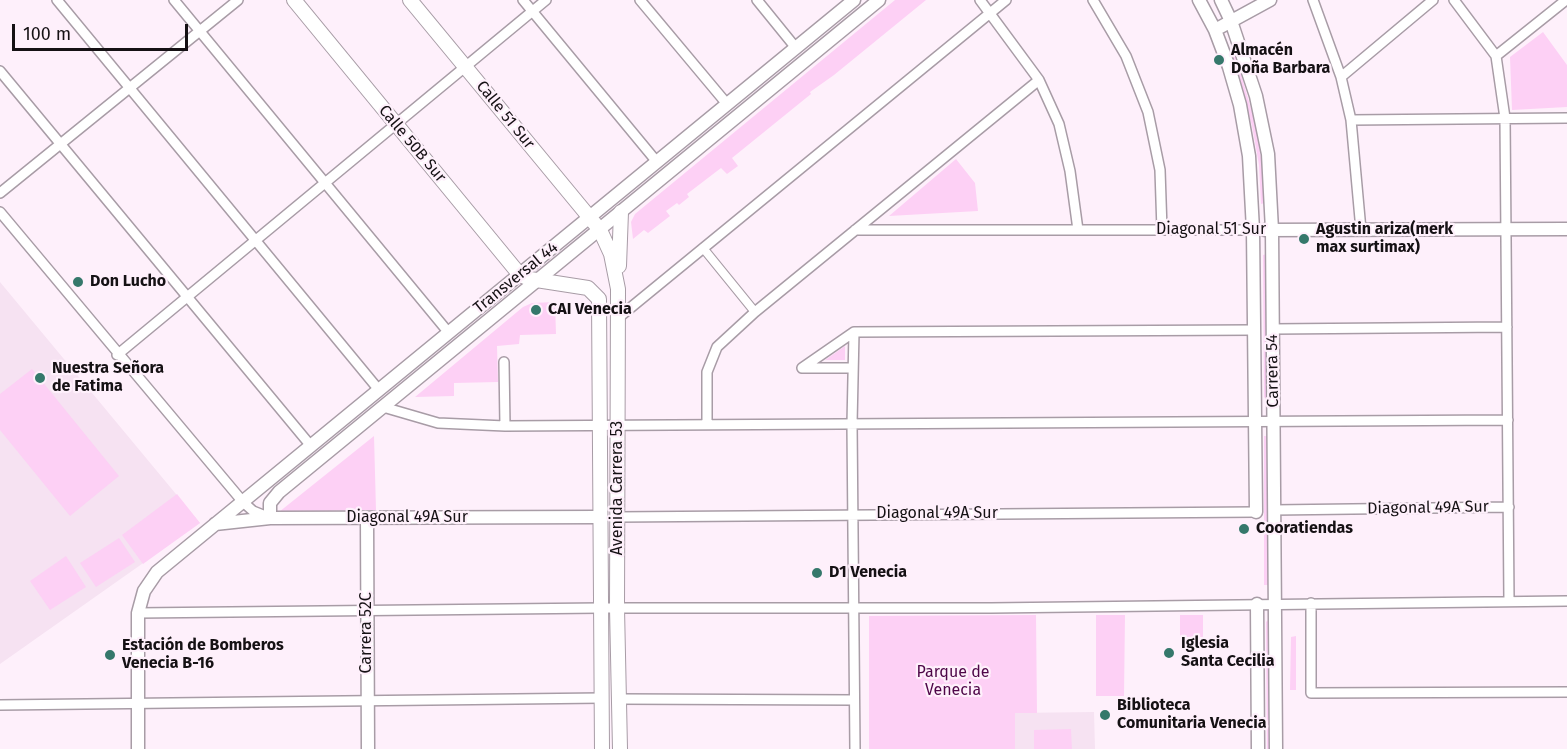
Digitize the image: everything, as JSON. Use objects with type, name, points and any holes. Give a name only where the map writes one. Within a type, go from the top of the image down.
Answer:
[{"type":"main road","name":"Calle 50B Sur","points":[[294,0],[520,275]]},
{"type":"main road","name":"Calle 51 Sur","points":[[410,0],[600,230]]},
{"type":"main road","points":[[618,289],[621,212]]},
{"type":"main road","name":"Avenida Carrera 53","points":[[600,230],[611,254],[618,289],[617,608],[620,749]]},
{"type":"main road","points":[[520,275],[536,281]]},
{"type":"main road","name":"Avenida Carrera 53","points":[[536,281],[588,288],[596,294],[598,299],[602,749]]},
{"type":"street","points":[[57,0],[379,390]]},
{"type":"street","points":[[174,0],[449,333]]},
{"type":"street","points":[[0,194],[238,0]]},
{"type":"street","points":[[524,0],[657,162]]},
{"type":"street","points":[[117,355],[546,0]]},
{"type":"street","points":[[640,0],[727,104]]},
{"type":"street","points":[[757,0],[796,48]]},
{"type":"street","name":"Transversal 44","points":[[138,749],[138,613],[150,580],[176,556],[854,0]]},
{"type":"street","name":"Transversal 44","points":[[270,518],[270,503],[279,492],[879,0]]},
{"type":"street","points":[[980,0],[1039,80],[1059,124],[1070,171],[1078,230]]},
{"type":"street","points":[[618,318],[1006,0]]},
{"type":"street","points":[[1093,0],[1126,56],[1148,112],[1160,170],[1162,230]]},
{"type":"street","name":"Carrera 54","points":[[1199,0],[1215,30],[1235,86],[1246,130],[1249,156],[1253,230],[1256,512]]},
{"type":"street","name":"Carrera 54","points":[[1221,0],[1231,21],[1256,96],[1268,154],[1272,230],[1276,749]]},
{"type":"street","points":[[1215,30],[1270,0]]},
{"type":"street","points":[[1313,0],[1341,77],[1351,120],[1361,230]]},
{"type":"street","points":[[1341,77],[1433,0]]},
{"type":"street","points":[[1454,0],[1496,56],[1505,118],[1509,602]]},
{"type":"street","points":[[1496,56],[1566,0]]},
{"type":"street","points":[[0,70],[311,446]]},
{"type":"street","points":[[707,425],[707,372],[717,347],[755,312],[1039,80]]},
{"type":"street","points":[[1351,120],[1567,118]]},
{"type":"street","points":[[0,212],[117,355],[243,502],[253,511],[270,518]]},
{"type":"street","name":"Diagonal 51 Sur","points":[[855,230],[1567,229]]},
{"type":"street","points":[[703,249],[755,312]]},
{"type":"street","points":[[1273,329],[1507,327]]},
{"type":"street","points":[[853,368],[802,368],[854,332],[1254,330]]},
{"type":"street","points":[[854,332],[852,424],[855,749]]},
{"type":"street","points":[[504,362],[505,426]]},
{"type":"street","points":[[383,407],[438,423],[505,426],[1508,420]]},
{"type":"street","name":"Diagonal 49A Sur","points":[[1274,510],[1509,507]]},
{"type":"street","name":"Diagonal 49A Sur","points":[[617,517],[1256,512]]},
{"type":"street","name":"Diagonal 49A Sur","points":[[215,525],[270,518],[600,517]]},
{"type":"street","name":"Carrera 52C","points":[[367,518],[368,749]]},
{"type":"street","points":[[138,613],[1567,601]]},
{"type":"street","points":[[1311,603],[1311,693],[1567,692]]},
{"type":"street","points":[[1257,604],[1258,749]]},
{"type":"street","points":[[0,705],[602,698]]},
{"type":"street","points":[[619,699],[854,700]]},
{"type":"shaded area","name":"Nuestra Señora de Fatima","points":[[0,282],[200,523],[0,664]]},
{"type":"shaded area","points":[[1094,712],[1095,749],[1015,749],[1014,713]]},
{"type":"green space","points":[[895,0],[926,0],[810,92],[811,94],[732,158],[738,166],[727,174],[721,168],[687,194],[689,197],[679,205],[677,203],[666,211],[670,216],[648,233],[644,230],[633,239],[631,222],[635,214]]},
{"type":"green space","points":[[1543,32],[1567,65],[1567,107],[1512,110],[1510,57]]},
{"type":"green space","points":[[1230,50],[1234,50],[1256,126],[1265,203],[1261,204],[1259,165],[1252,126]]},
{"type":"green space","points":[[956,159],[975,183],[978,211],[889,216]]},
{"type":"green space","points":[[1267,254],[1268,401],[1264,397],[1263,255]]},
{"type":"green space","points":[[555,302],[556,334],[520,335],[519,344],[497,346],[498,382],[454,383],[454,396],[415,397],[523,307],[532,303]]},
{"type":"green space","points":[[845,346],[845,360],[825,360]]},
{"type":"green space","points":[[32,369],[119,476],[70,516],[0,430],[0,394]]},
{"type":"green space","points":[[374,436],[376,510],[279,512]]},
{"type":"green space","points":[[1264,436],[1267,436],[1268,585],[1264,585]]},
{"type":"green space","points":[[177,494],[200,523],[143,564],[122,535]]},
{"type":"green space","points":[[119,538],[135,562],[96,587],[80,563]]},
{"type":"green space","points":[[66,556],[86,587],[50,610],[30,581]]},
{"type":"green space","name":"Parque de Venecia","points":[[1036,615],[1037,713],[1015,713],[1015,749],[869,749],[869,616]]},
{"type":"green space","points":[[1096,615],[1125,615],[1124,696],[1096,696]]},
{"type":"green space","points":[[1180,615],[1203,615],[1203,637],[1180,637]]},
{"type":"green space","points":[[1268,620],[1271,749],[1267,749],[1266,622]]},
{"type":"green space","points":[[1296,636],[1296,690],[1290,690],[1291,637]]},
{"type":"green space","points":[[1071,729],[1072,749],[1034,749],[1034,730]]},
{"type":"place","name":"Almacén Doña Barbara","points":[[1219,60]]},
{"type":"place","name":"Agustin ariza(merk max surtimax)","points":[[1304,239]]},
{"type":"place","name":"Don Lucho","points":[[78,282]]},
{"type":"place","name":"CAI Venecia","points":[[536,310]]},
{"type":"place","name":"Nuestra Señora de Fatima","points":[[40,378]]},
{"type":"place","name":"Cooratiendas","points":[[1244,529]]},
{"type":"place","name":"D1 Venecia","points":[[817,573]]},
{"type":"place","name":"Iglesia Santa Cecilia","points":[[1169,653]]},
{"type":"place","name":"Estación de Bomberos Venecia B-16","points":[[110,655]]},
{"type":"place","name":"Biblioteca Comunitaria Venecia","points":[[1105,715]]}]
